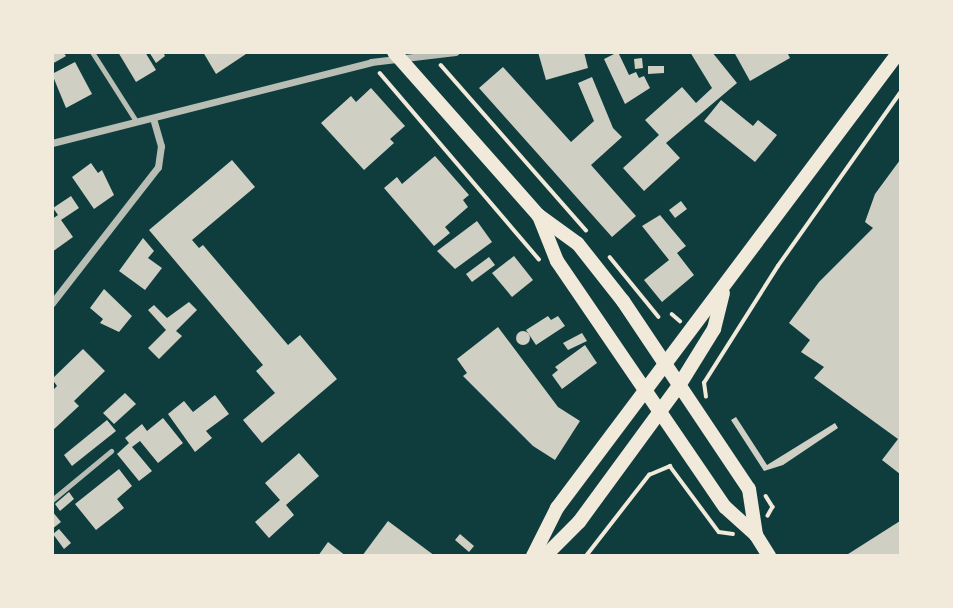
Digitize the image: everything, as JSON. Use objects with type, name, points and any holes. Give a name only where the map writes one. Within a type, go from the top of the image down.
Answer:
[{"type":"main road","points":[[533,555],[556,508],[665,361],[723,291],[899,52]]},
{"type":"main road","points":[[397,56],[538,215],[578,244],[665,361],[749,489],[756,535]]},
{"type":"main road","points":[[538,215],[557,261],[725,507],[756,535],[769,555]]},
{"type":"main road","points":[[545,555],[579,522],[680,384],[714,329],[723,291]]},
{"type":"street","points":[[52,142],[397,56],[455,52]]},
{"type":"street","points":[[52,303],[158,167],[161,146],[153,118]]},
{"type":"lane","points":[[92,52],[136,121]]},
{"type":"lane","points":[[52,500],[111,451]]},
{"type":"path","points":[[379,71],[544,265]]},
{"type":"path","points":[[451,75],[594,240]]},
{"type":"path","points":[[707,403],[704,383],[747,311],[901,93]]},
{"type":"path","points":[[603,250],[659,317]]},
{"type":"path","points":[[586,555],[649,475],[670,466]]},
{"type":"building","points":[[52,52],[63,52],[66,56],[52,64]]},
{"type":"building","points":[[118,52],[145,52],[156,70],[136,82]]},
{"type":"building","points":[[149,52],[163,52],[165,56],[156,63]]},
{"type":"building","points":[[203,52],[249,52],[216,74]]},
{"type":"building","points":[[538,52],[584,52],[588,68],[546,80]]},
{"type":"building","points":[[618,52],[629,75],[636,72],[639,78],[644,76],[650,88],[625,104],[604,59]]},
{"type":"building","points":[[690,52],[712,52],[737,83],[666,143],[680,158],[644,191],[623,168],[659,135],[645,120],[682,87],[696,103],[712,88]]},
{"type":"building","points":[[734,52],[787,52],[790,58],[750,81]]},
{"type":"building","points":[[642,58],[643,68],[635,69],[634,59]]},
{"type":"building","points":[[75,62],[92,94],[66,108],[52,74]]},
{"type":"building","points":[[648,66],[664,66],[664,73],[648,74]]},
{"type":"building","points":[[503,67],[571,142],[594,121],[578,83],[592,77],[613,128],[622,137],[591,165],[636,216],[612,237],[479,88]]},
{"type":"building","points":[[371,88],[405,126],[390,139],[394,143],[364,170],[321,123],[351,96],[356,102]]},
{"type":"building","points":[[721,100],[753,126],[758,120],[777,135],[755,162],[704,121]]},
{"type":"building","points":[[435,156],[469,195],[463,200],[468,207],[445,227],[450,233],[434,246],[384,188],[397,177],[402,184]]},
{"type":"building","points":[[232,160],[255,187],[192,240],[199,248],[203,245],[288,345],[300,335],[337,379],[262,443],[243,420],[275,393],[256,371],[263,365],[149,230]]},
{"type":"building","points":[[900,160],[900,474],[882,460],[898,439],[814,378],[824,367],[801,352],[810,340],[789,323],[819,282],[873,228],[865,222],[875,194]]},
{"type":"building","points":[[91,163],[98,173],[102,170],[114,195],[94,209],[72,177]]},
{"type":"building","points":[[71,196],[79,208],[61,220],[73,237],[52,252],[52,219],[58,215],[53,208]]},
{"type":"building","points":[[681,201],[687,209],[675,218],[669,210]]},
{"type":"building","points":[[660,215],[686,246],[677,253],[694,275],[662,302],[644,280],[669,260],[642,226]]},
{"type":"building","points":[[477,221],[492,242],[455,269],[437,251]]},
{"type":"building","points":[[143,238],[154,251],[148,258],[162,268],[145,290],[119,271]]},
{"type":"building","points":[[514,256],[533,280],[512,297],[492,273]]},
{"type":"building","points":[[489,257],[495,265],[472,282],[466,274]]},
{"type":"building","points":[[104,289],[132,316],[119,332],[100,323],[103,319],[90,308]]},
{"type":"building","points":[[189,302],[197,310],[176,331],[182,336],[159,359],[148,348],[166,330],[148,310],[154,305],[167,318]]},
{"type":"building","points":[[548,316],[551,320],[558,316],[565,326],[536,345],[526,330]]},
{"type":"building","points":[[498,327],[558,407],[580,421],[555,460],[533,446],[463,376],[467,373],[457,359]]},
{"type":"building","points":[[520,331],[526,331],[530,338],[526,345],[520,345],[516,341],[516,335]]},
{"type":"building","points":[[582,333],[587,341],[568,350],[563,343]]},
{"type":"building","points":[[585,345],[597,363],[562,389],[552,375],[558,370],[555,367]]},
{"type":"building","points":[[83,349],[105,371],[74,401],[79,406],[52,431],[52,391],[57,386],[52,379]]},
{"type":"building","points":[[125,393],[136,404],[114,424],[103,413]]},
{"type":"building","points":[[215,395],[229,414],[206,431],[212,438],[195,452],[168,414],[184,401],[193,412]]},
{"type":"building","points":[[736,417],[767,465],[835,423],[838,428],[783,465],[764,471],[731,420]]},
{"type":"building","points":[[163,418],[183,443],[158,463],[140,441],[132,447],[152,471],[139,481],[117,454],[129,443],[125,438],[142,424],[147,431]]},
{"type":"building","points":[[107,420],[116,431],[72,466],[64,455]]},
{"type":"building","points":[[299,453],[319,476],[286,505],[294,515],[269,538],[255,522],[280,500],[265,483]]},
{"type":"building","points":[[119,469],[132,486],[117,499],[124,508],[96,530],[75,504]]},
{"type":"building","points":[[69,492],[74,499],[60,511],[55,504]]},
{"type":"building","points":[[52,511],[61,522],[52,529]]},
{"type":"building","points":[[388,521],[435,556],[362,556]]},
{"type":"building","points":[[900,521],[900,556],[845,556]]},
{"type":"building","points":[[59,529],[71,543],[64,549],[53,534]]},
{"type":"building","points":[[460,534],[474,546],[469,552],[455,540]]},
{"type":"building","points":[[328,542],[346,556],[318,556]]}]
